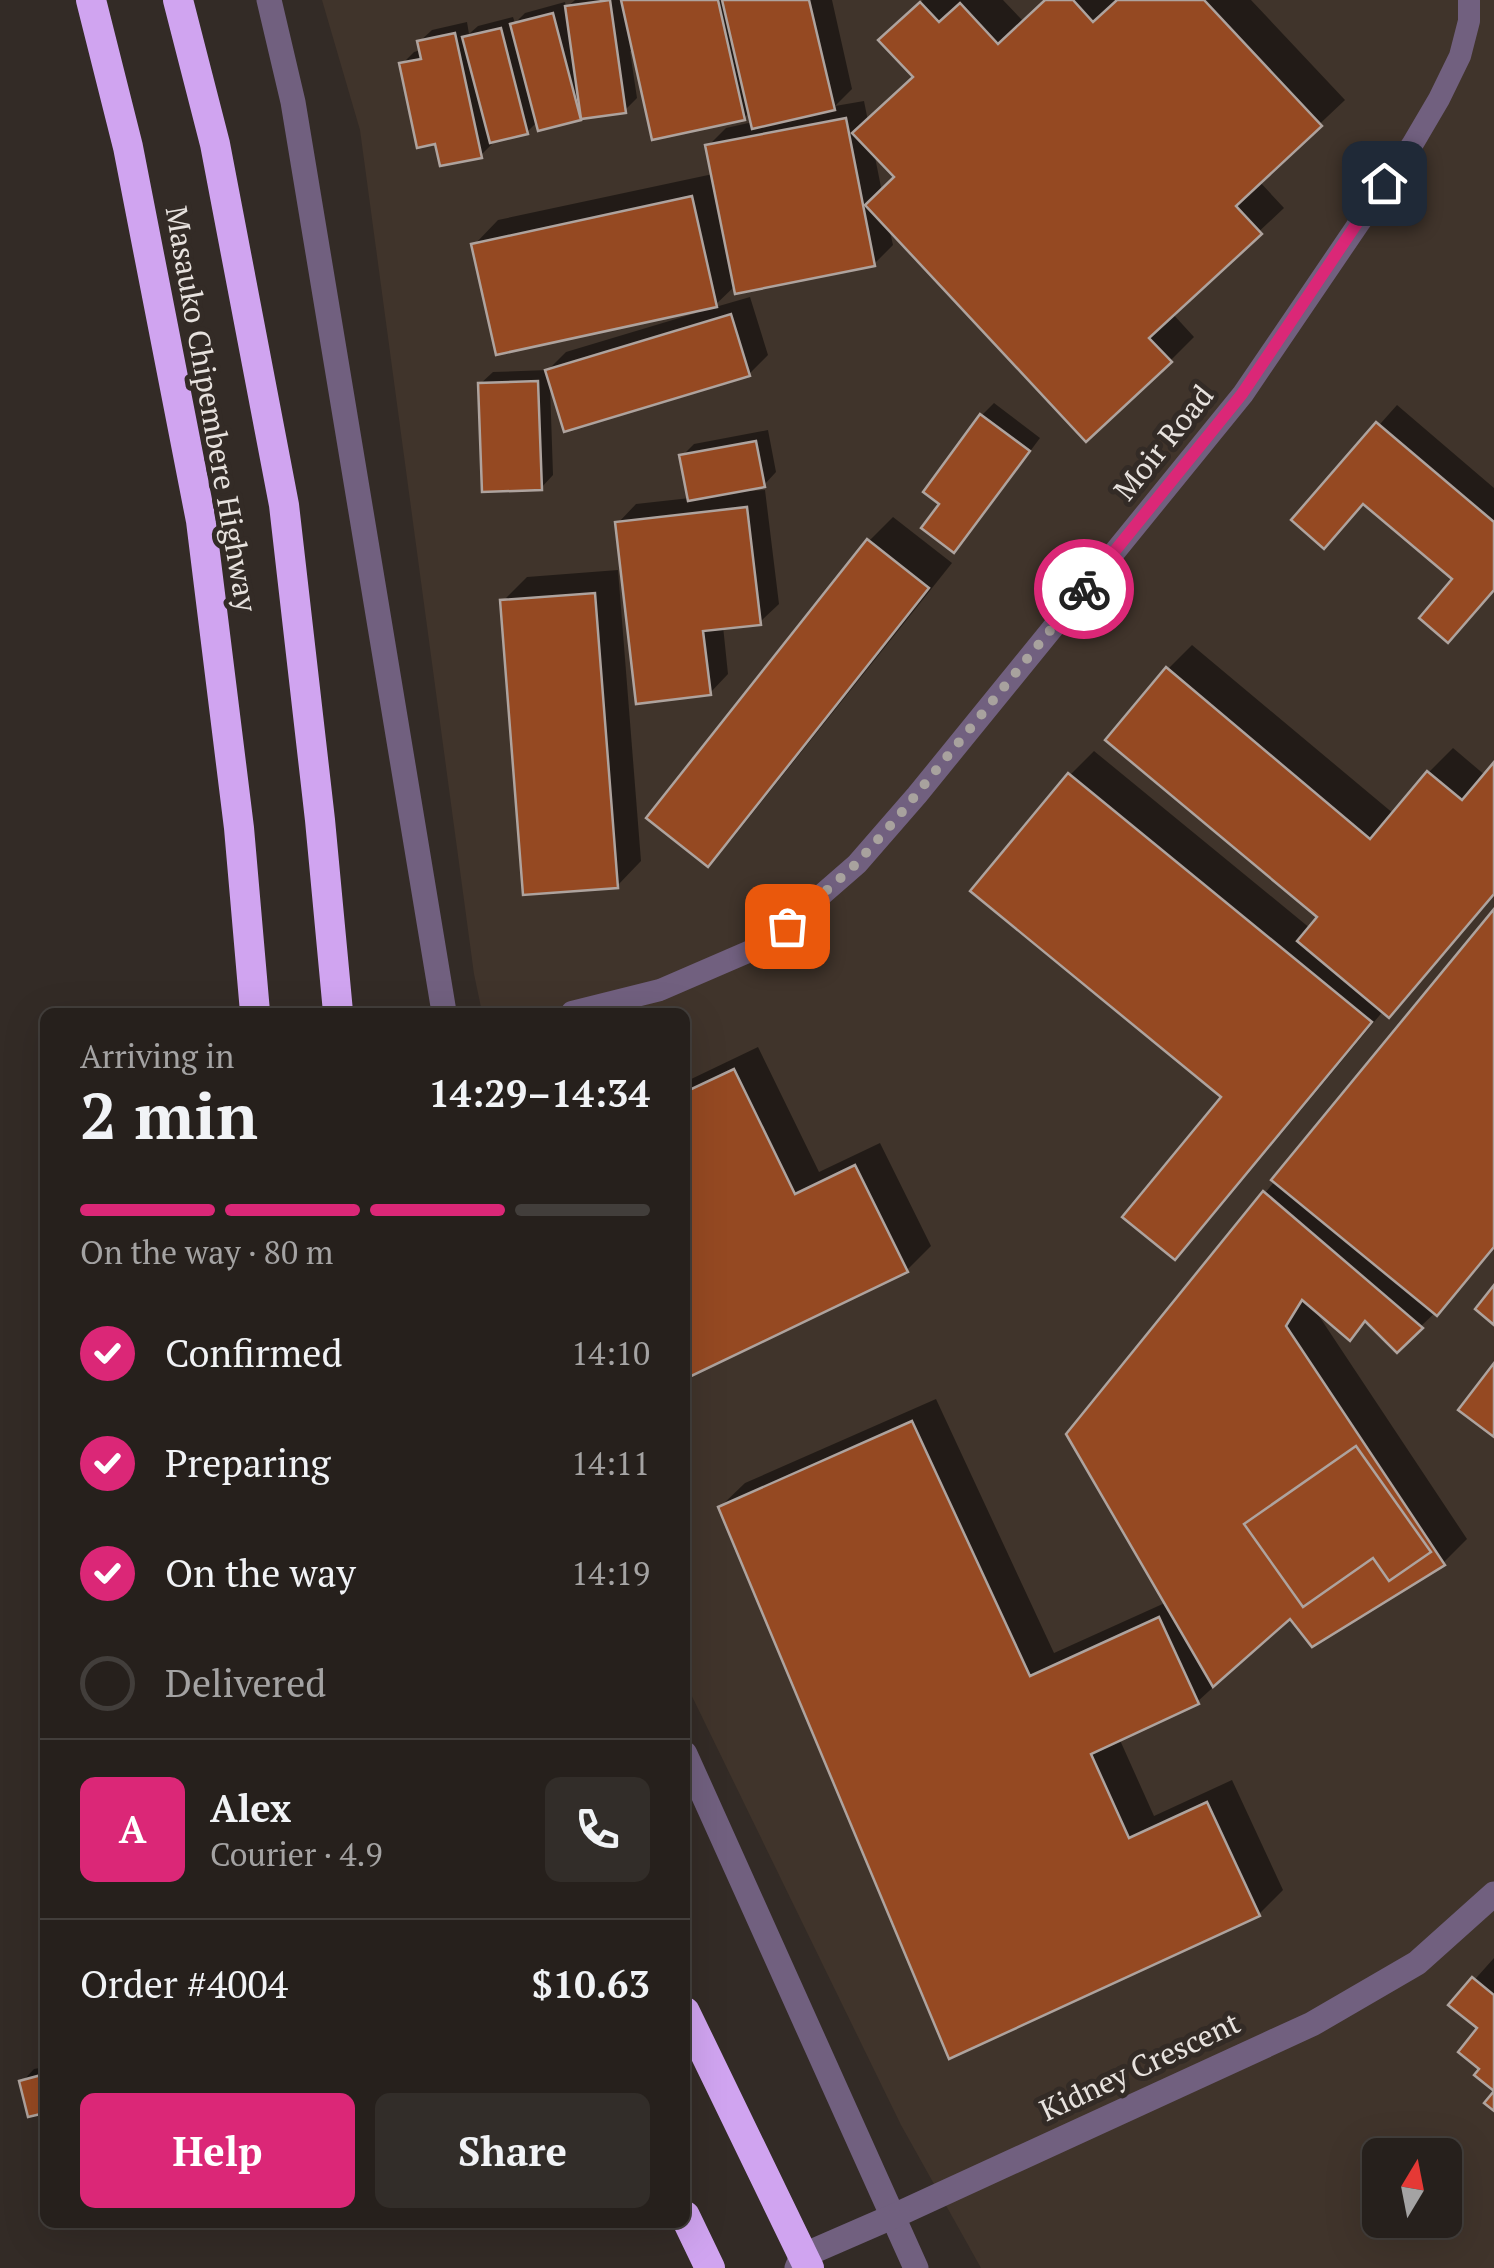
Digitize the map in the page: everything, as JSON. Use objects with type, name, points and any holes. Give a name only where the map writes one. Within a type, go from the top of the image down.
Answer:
[{"type":"highway","name":"Masauko Chipembere Highway","points":[[92,0],[128,147],[201,521],[239,828],[255,1008]]},
{"type":"highway","name":"Masauko Chipembere Highway","points":[[178,0],[216,144],[284,505],[338,1008]]},
{"type":"highway","points":[[690,2023],[802,2264]]},
{"type":"highway","points":[[690,2226],[710,2268]]},
{"type":"street","points":[[270,0],[293,102],[443,1008]]},
{"type":"street","points":[[690,1765],[916,2268]]},
{"type":"street","name":"Kidney Crescent","points":[[802,2264],[894,2216],[1312,2024],[1417,1964],[1494,1894]]},
{"type":"lane","name":"Moir Road","points":[[588,1008],[660,990],[764,945],[856,864],[917,795],[1242,394],[1439,99],[1460,56],[1470,21],[1469,0]]},
{"type":"shaded area","points":[[322,0],[1494,0],[1494,2268],[981,2268],[901,2125],[690,1692],[690,1008],[481,1008],[360,130]]},
{"type":"building","points":[[610,0],[626,113],[581,119],[565,6]]},
{"type":"building","points":[[621,0],[718,0],[745,120],[652,140]]},
{"type":"building","points":[[722,0],[809,0],[835,110],[752,129]]},
{"type":"building","points":[[1045,0],[1073,0],[1093,22],[1117,0],[1204,0],[1322,126],[1236,206],[1262,234],[1149,338],[1172,362],[1086,442],[865,205],[894,177],[852,133],[913,77],[878,40],[920,2],[939,22],[960,3],[998,44]]},
{"type":"building","points":[[553,13],[581,120],[538,131],[510,24]]},
{"type":"building","points":[[501,28],[528,134],[490,143],[462,37]]},
{"type":"building","points":[[455,33],[482,158],[440,166],[435,144],[417,148],[399,63],[421,59],[417,41]]},
{"type":"building","points":[[846,118],[875,266],[735,294],[705,145]]},
{"type":"building","points":[[692,196],[717,307],[496,355],[471,244]]},
{"type":"building","points":[[731,314],[750,376],[564,432],[545,370]]},
{"type":"building","points":[[538,381],[542,490],[482,492],[478,383]]},
{"type":"building","points":[[980,414],[1030,451],[954,553],[921,528],[939,504],[923,492]]},
{"type":"building","points":[[1376,422],[1494,522],[1494,590],[1448,643],[1419,618],[1452,579],[1363,504],[1324,549],[1291,520]]},
{"type":"building","points":[[756,441],[765,487],[688,501],[679,455]]},
{"type":"building","points":[[747,507],[761,625],[703,631],[711,695],[636,704],[615,522]]},
{"type":"building","points":[[867,539],[929,588],[708,867],[646,818]]},
{"type":"building","points":[[595,593],[618,888],[523,895],[500,600]]},
{"type":"building","points":[[1166,667],[1370,839],[1427,771],[1462,800],[1494,762],[1494,894],[1389,1018],[1297,941],[1317,917],[1105,740]]},
{"type":"building","points":[[1068,773],[1372,1022],[1175,1260],[1122,1217],[1221,1097],[970,891]]},
{"type":"building","points":[[1494,909],[1494,1247],[1437,1316],[1271,1180]]},
{"type":"building","points":[[734,1069],[795,1194],[855,1165],[908,1272],[690,1377],[690,1090]]},
{"type":"building","points":[[1263,1191],[1423,1328],[1397,1353],[1365,1321],[1350,1341],[1302,1300],[1286,1326],[1445,1565],[1312,1647],[1290,1619],[1213,1687],[1066,1434]]},
{"type":"building","points":[[1494,1285],[1494,1325],[1475,1309]]},
{"type":"building","points":[[1494,1363],[1494,1437],[1458,1410]]},
{"type":"building","points":[[912,1421],[1030,1676],[1159,1617],[1199,1704],[1091,1754],[1129,1838],[1207,1802],[1260,1916],[949,2059],[718,1507]]},
{"type":"building","points":[[1356,1446],[1431,1552],[1389,1581],[1373,1558],[1303,1607],[1244,1524]]},
{"type":"building","points":[[1472,1977],[1494,1995],[1494,2091],[1474,2075],[1479,2069],[1458,2052],[1477,2028],[1448,2005]]},
{"type":"building","points":[[40,2075],[40,2114],[28,2117],[19,2081]]},
{"type":"building","points":[[1494,2091],[1494,2111],[1484,2103]]},
{"type":"way so far","points":[[787,926],[856,864],[897,818],[1084,589]]},
{"type":"route","points":[[1084,589],[1242,394],[1384,183]]}]
